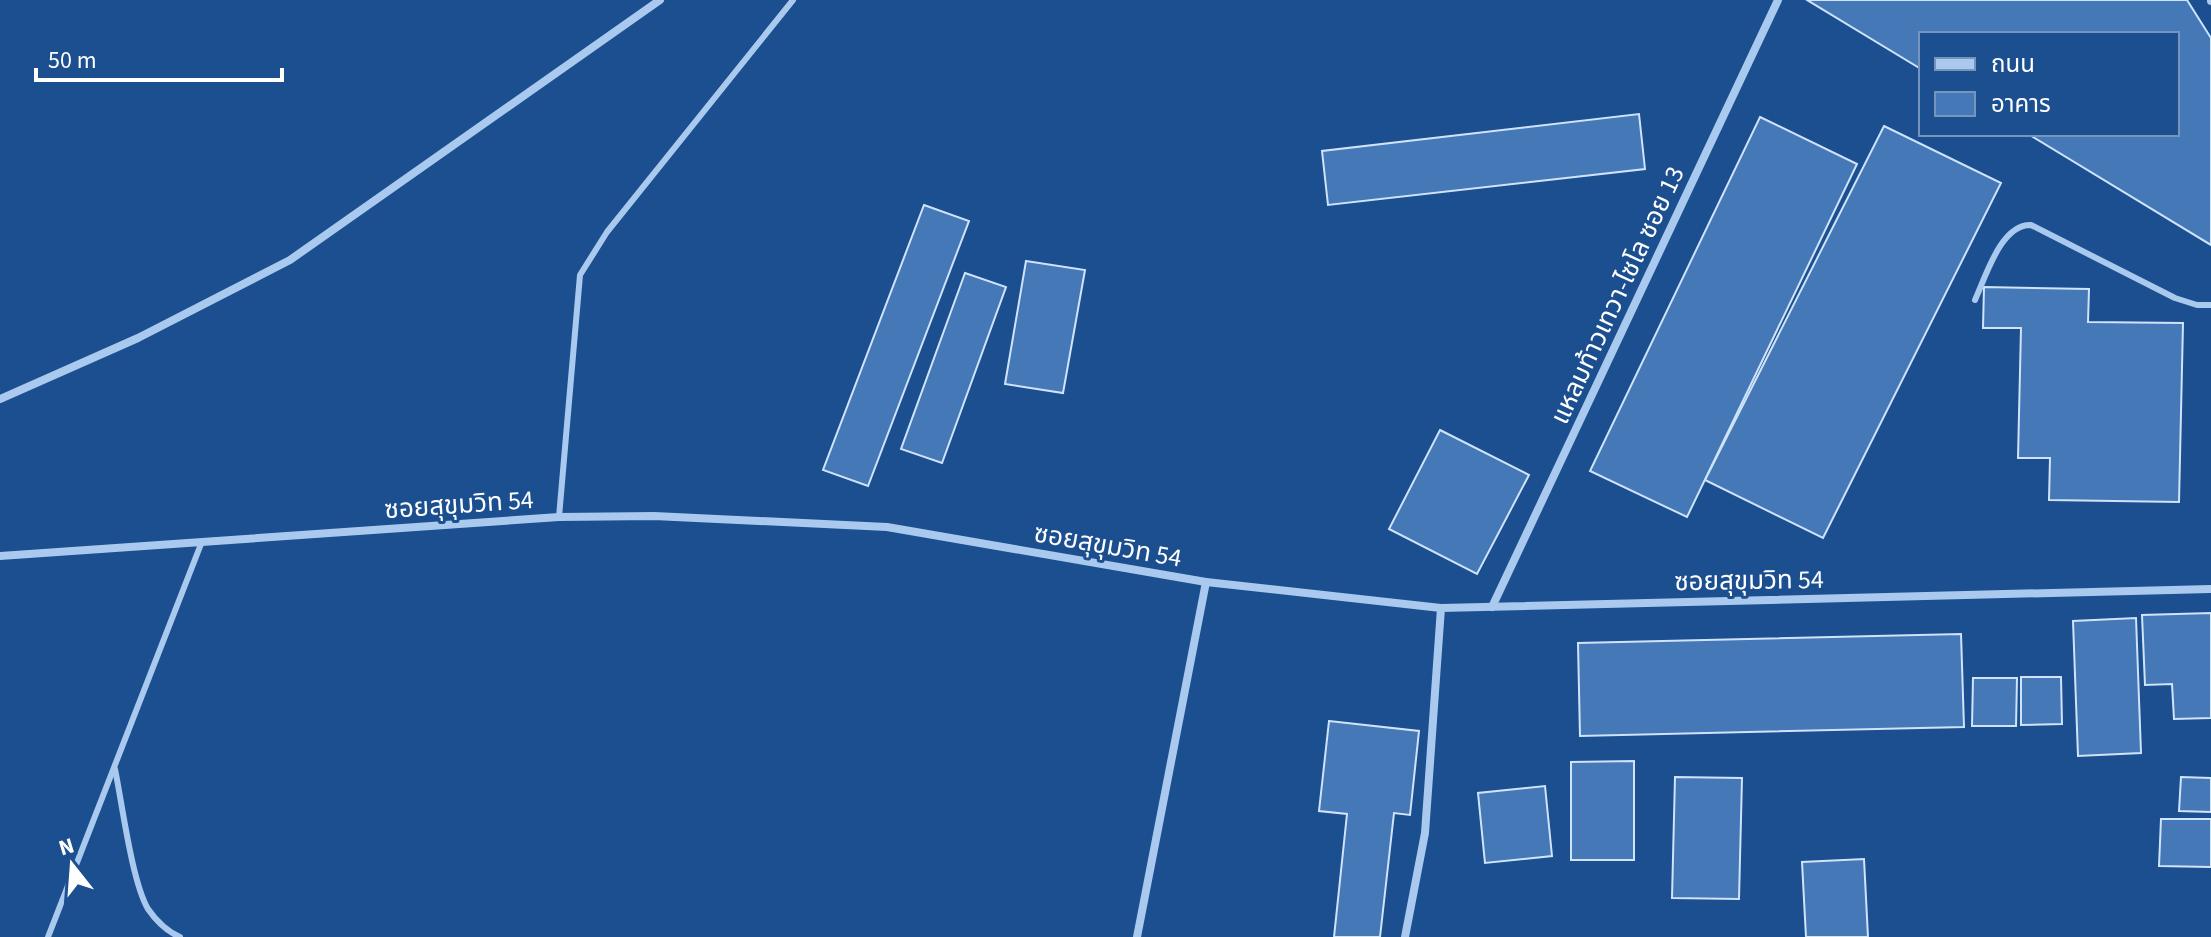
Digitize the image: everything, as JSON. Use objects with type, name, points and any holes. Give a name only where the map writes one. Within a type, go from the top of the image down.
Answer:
[{"type":"street","points":[[0,399],[138,338],[290,260],[660,0]]},
{"type":"street","name":"แหลมท้าวเทวา-ไซโล ซอย 13","points":[[1492,607],[1778,0]]},
{"type":"street","name":"ซอยสุขุมวิท 54","points":[[0,556],[559,517],[654,516],[887,527],[1206,582],[1441,608],[2211,589]]},
{"type":"street","points":[[1137,937],[1206,582]]},
{"type":"street","points":[[1405,937],[1425,833],[1441,608]]},
{"type":"lane","points":[[559,517],[580,275],[607,232],[793,0]]},
{"type":"lane","points":[[1975,300],[2006,236],[2014,228],[2031,225],[2175,298],[2197,305],[2211,305]]},
{"type":"lane","points":[[48,937],[201,544]]},
{"type":"lane","points":[[115,767],[135,868],[147,907],[167,932],[180,937]]},
{"type":"building","points":[[1807,0],[2187,0],[2211,38],[2211,245],[2031,136],[2179,136],[2179,32],[1919,32],[1919,68]]},
{"type":"building","points":[[1639,114],[1645,169],[1328,205],[1322,151]]},
{"type":"building","points":[[1760,117],[1857,164],[1687,517],[1590,471]]},
{"type":"building","points":[[1884,126],[2001,183],[1823,538],[1705,480]]},
{"type":"building","points":[[924,205],[969,221],[868,486],[823,470]]},
{"type":"building","points":[[1026,261],[1085,270],[1063,393],[1005,384]]},
{"type":"building","points":[[965,273],[1006,287],[942,463],[901,449]]},
{"type":"building","points":[[1984,287],[2089,289],[2088,322],[2183,323],[2179,502],[2049,500],[2050,458],[2018,458],[2021,328],[1983,328]]},
{"type":"building","points":[[1440,430],[1529,475],[1477,574],[1389,529]]},
{"type":"building","points":[[2211,613],[2211,718],[2174,719],[2172,684],[2145,685],[2142,615]]},
{"type":"building","points":[[2136,618],[2141,753],[2078,756],[2073,621]]},
{"type":"building","points":[[1961,634],[1964,727],[1580,736],[1578,643]]},
{"type":"building","points":[[2021,677],[2061,677],[2062,724],[2021,725]]},
{"type":"building","points":[[1973,678],[2017,678],[2016,726],[1972,726]]},
{"type":"building","points":[[1329,721],[1419,731],[1410,815],[1394,813],[1380,937],[1334,937],[1347,814],[1319,811]]},
{"type":"building","points":[[1634,761],[1634,860],[1571,860],[1571,762]]},
{"type":"building","points":[[1675,777],[1742,778],[1739,899],[1672,898]]},
{"type":"building","points":[[2181,777],[2211,778],[2211,812],[2179,811]]},
{"type":"building","points":[[1545,786],[1552,856],[1485,863],[1478,793]]},
{"type":"building","points":[[2161,819],[2211,819],[2211,867],[2159,866]]},
{"type":"building","points":[[1864,859],[1868,937],[1806,937],[1802,862]]}]
